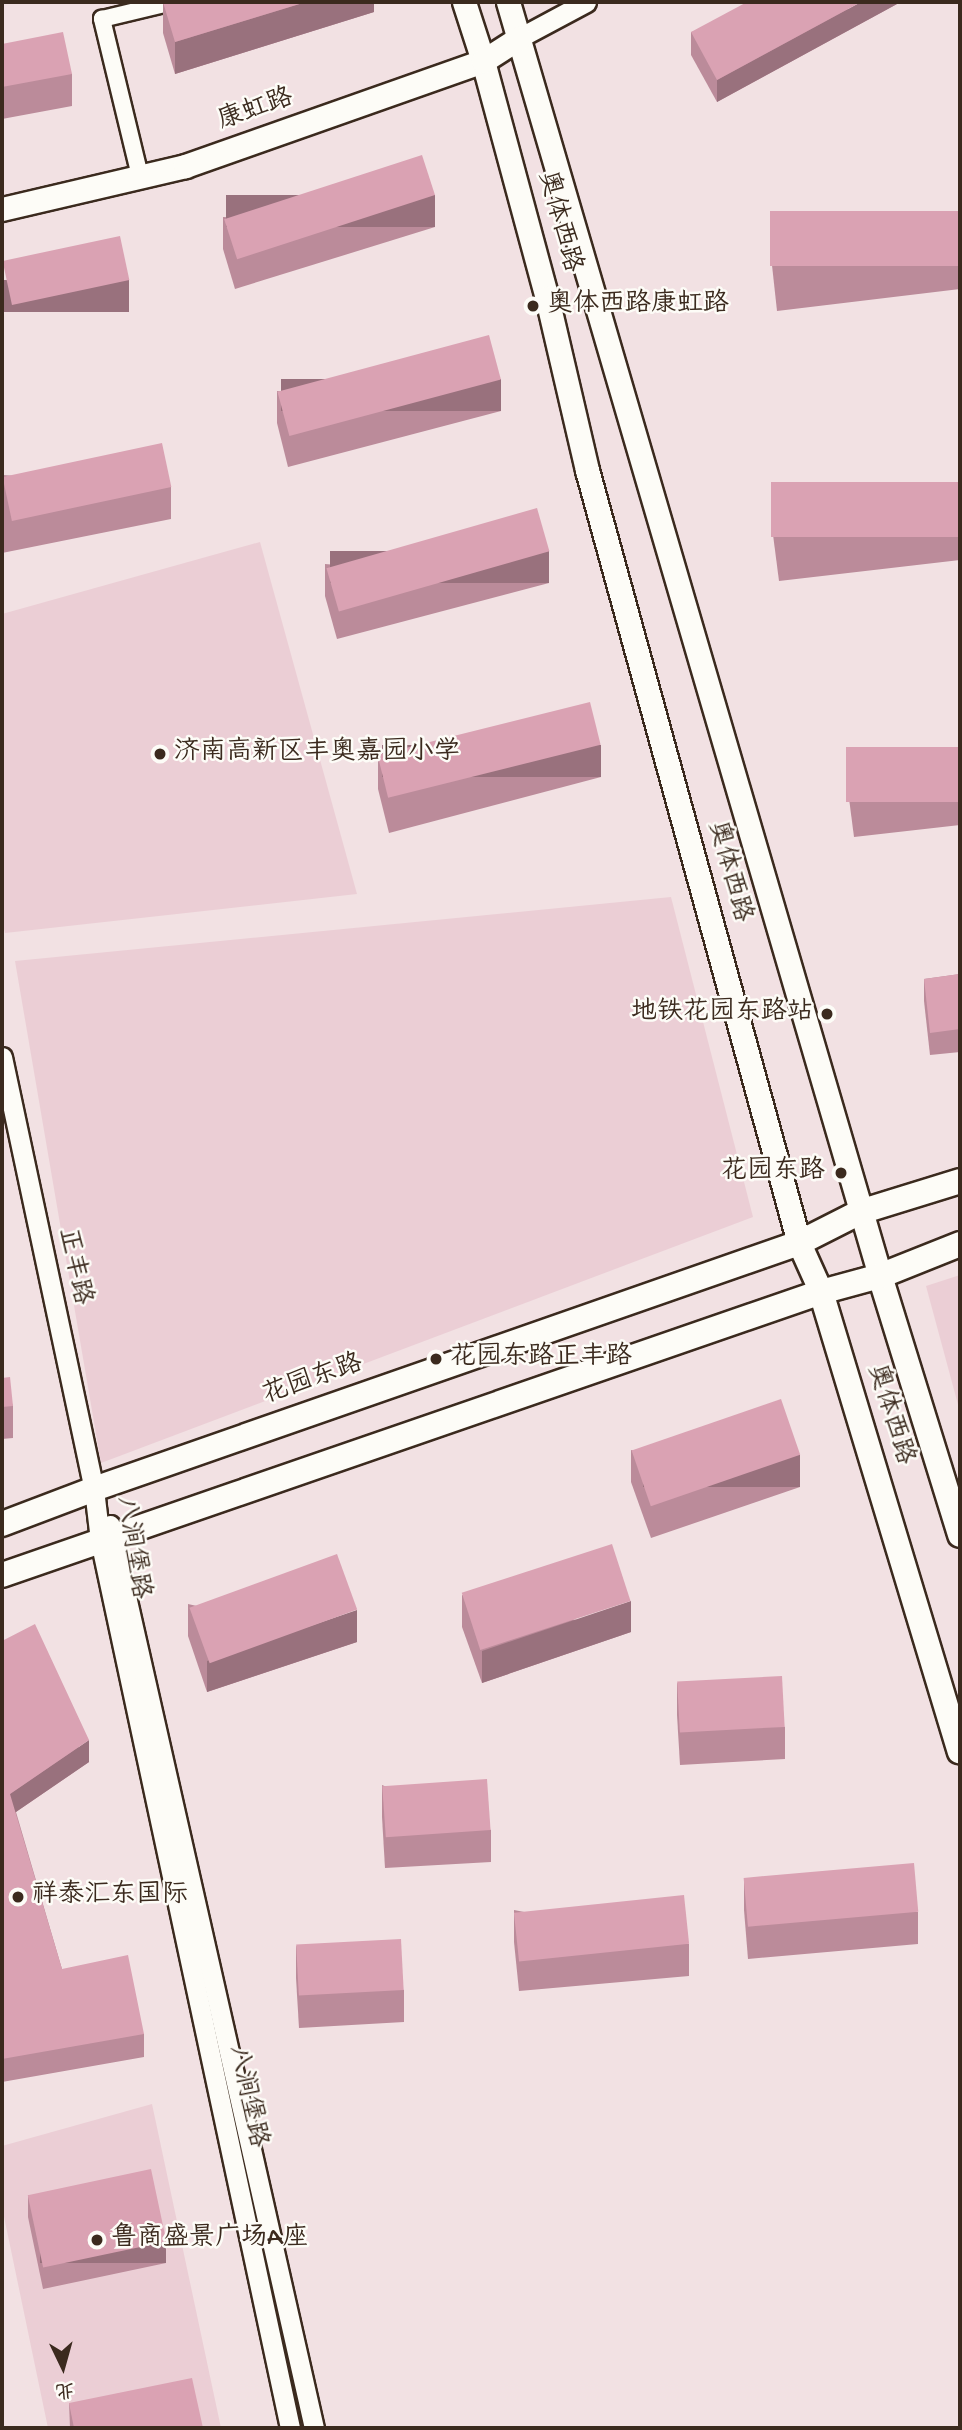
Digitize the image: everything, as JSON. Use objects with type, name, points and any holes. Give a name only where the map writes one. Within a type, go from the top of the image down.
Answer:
[{"type":"main road","name":"奥体西路","points":[[464,2],[484,61],[547,298],[587,470],[799,1243],[821,1292],[960,1751]]},
{"type":"main road","name":"奥体西路","points":[[508,2],[860,1212],[960,1535]]},
{"type":"main road","name":"康虹路","points":[[2,209],[185,166],[484,61],[519,38]]},
{"type":"main road","name":"花园东路","points":[[2,1524],[94,1489],[799,1243],[860,1212],[960,1181]]},
{"type":"main road","points":[[2,1575],[821,1292],[880,1276],[960,1244]]},
{"type":"street","points":[[140,176],[102,19],[173,2]]},
{"type":"street","points":[[519,38],[586,2]]},
{"type":"street","name":"正丰路","points":[[2,1057],[94,1489]]},
{"type":"street","name":"八涧堡路","points":[[94,1489],[314,2428]]},
{"type":"street","name":"八涧堡路","points":[[107,1537],[289,2428]]},
{"type":"shaded area","name":"济南高新区丰奥嘉园小学","points":[[260,542],[357,894],[5,933],[2,921],[2,614]]},
{"type":"shaded area","points":[[671,897],[753,1217],[101,1463],[15,961]]},
{"type":"shaded area","points":[[960,1275],[960,1412],[926,1286]]},
{"type":"shaded area","points":[[152,2104],[221,2428],[48,2428],[2,2207],[2,2146]]},
{"type":"building","points":[[163,2],[306,2],[175,42]]},
{"type":"building","points":[[747,2],[861,2],[717,80],[691,32]]},
{"type":"building","points":[[63,32],[72,74],[2,87],[2,44]]},
{"type":"building","points":[[422,155],[435,195],[237,259],[224,219]]},
{"type":"building","points":[[770,211],[960,211],[960,266],[770,266]]},
{"type":"building","points":[[120,236],[129,280],[12,305],[3,261]]},
{"type":"building","points":[[489,335],[501,379],[289,436],[277,392]]},
{"type":"building","points":[[162,443],[171,487],[12,521],[3,477]]},
{"type":"building","points":[[771,482],[960,482],[960,537],[771,537]]},
{"type":"building","points":[[537,508],[549,551],[339,612],[326,568]]},
{"type":"building","points":[[590,702],[601,745],[388,798],[378,755]]},
{"type":"building","points":[[846,747],[960,747],[960,802],[846,802]]},
{"type":"building","points":[[960,974],[960,1029],[930,1033],[924,979]]},
{"type":"building","points":[[10,1377],[13,1406],[2,1407],[2,1378]]},
{"type":"building","points":[[781,1399],[800,1455],[651,1506],[632,1450]]},
{"type":"building","points":[[612,1544],[631,1601],[480,1650],[462,1593]]},
{"type":"building","points":[[337,1554],[357,1609],[210,1663],[189,1608]]},
{"type":"building","name":"祥泰汇东国际","points":[[35,1624],[89,1740],[10,1794],[62,1969],[128,1955],[144,2034],[2,2059],[2,1641]]},
{"type":"building","points":[[782,1676],[785,1727],[680,1732],[677,1681]]},
{"type":"building","points":[[487,1779],[491,1830],[386,1837],[382,1786]]},
{"type":"building","points":[[914,1863],[918,1912],[748,1927],[744,1878]]},
{"type":"building","points":[[684,1895],[689,1944],[519,1962],[514,1913]]},
{"type":"building","points":[[401,1939],[404,1990],[299,1995],[296,1944]]},
{"type":"building","name":"鲁商盛景广场A座","points":[[151,2169],[166,2241],[43,2268],[28,2195]]},
{"type":"building","points":[[192,2378],[203,2428],[74,2428],[69,2403]]},
{"type":"place","name":"奥体西路康虹路","points":[[533,306]]},
{"type":"place","name":"济南高新区丰奥嘉园小学","points":[[160,754]]},
{"type":"place","name":"地铁花园东路站","points":[[827,1014]]},
{"type":"place","name":"花园东路","points":[[841,1173]]},
{"type":"place","name":"花园东路正丰路","points":[[436,1359]]},
{"type":"place","name":"祥泰汇东国际","points":[[18,1897]]},
{"type":"place","name":"鲁商盛景广场A座","points":[[97,2240]]}]
